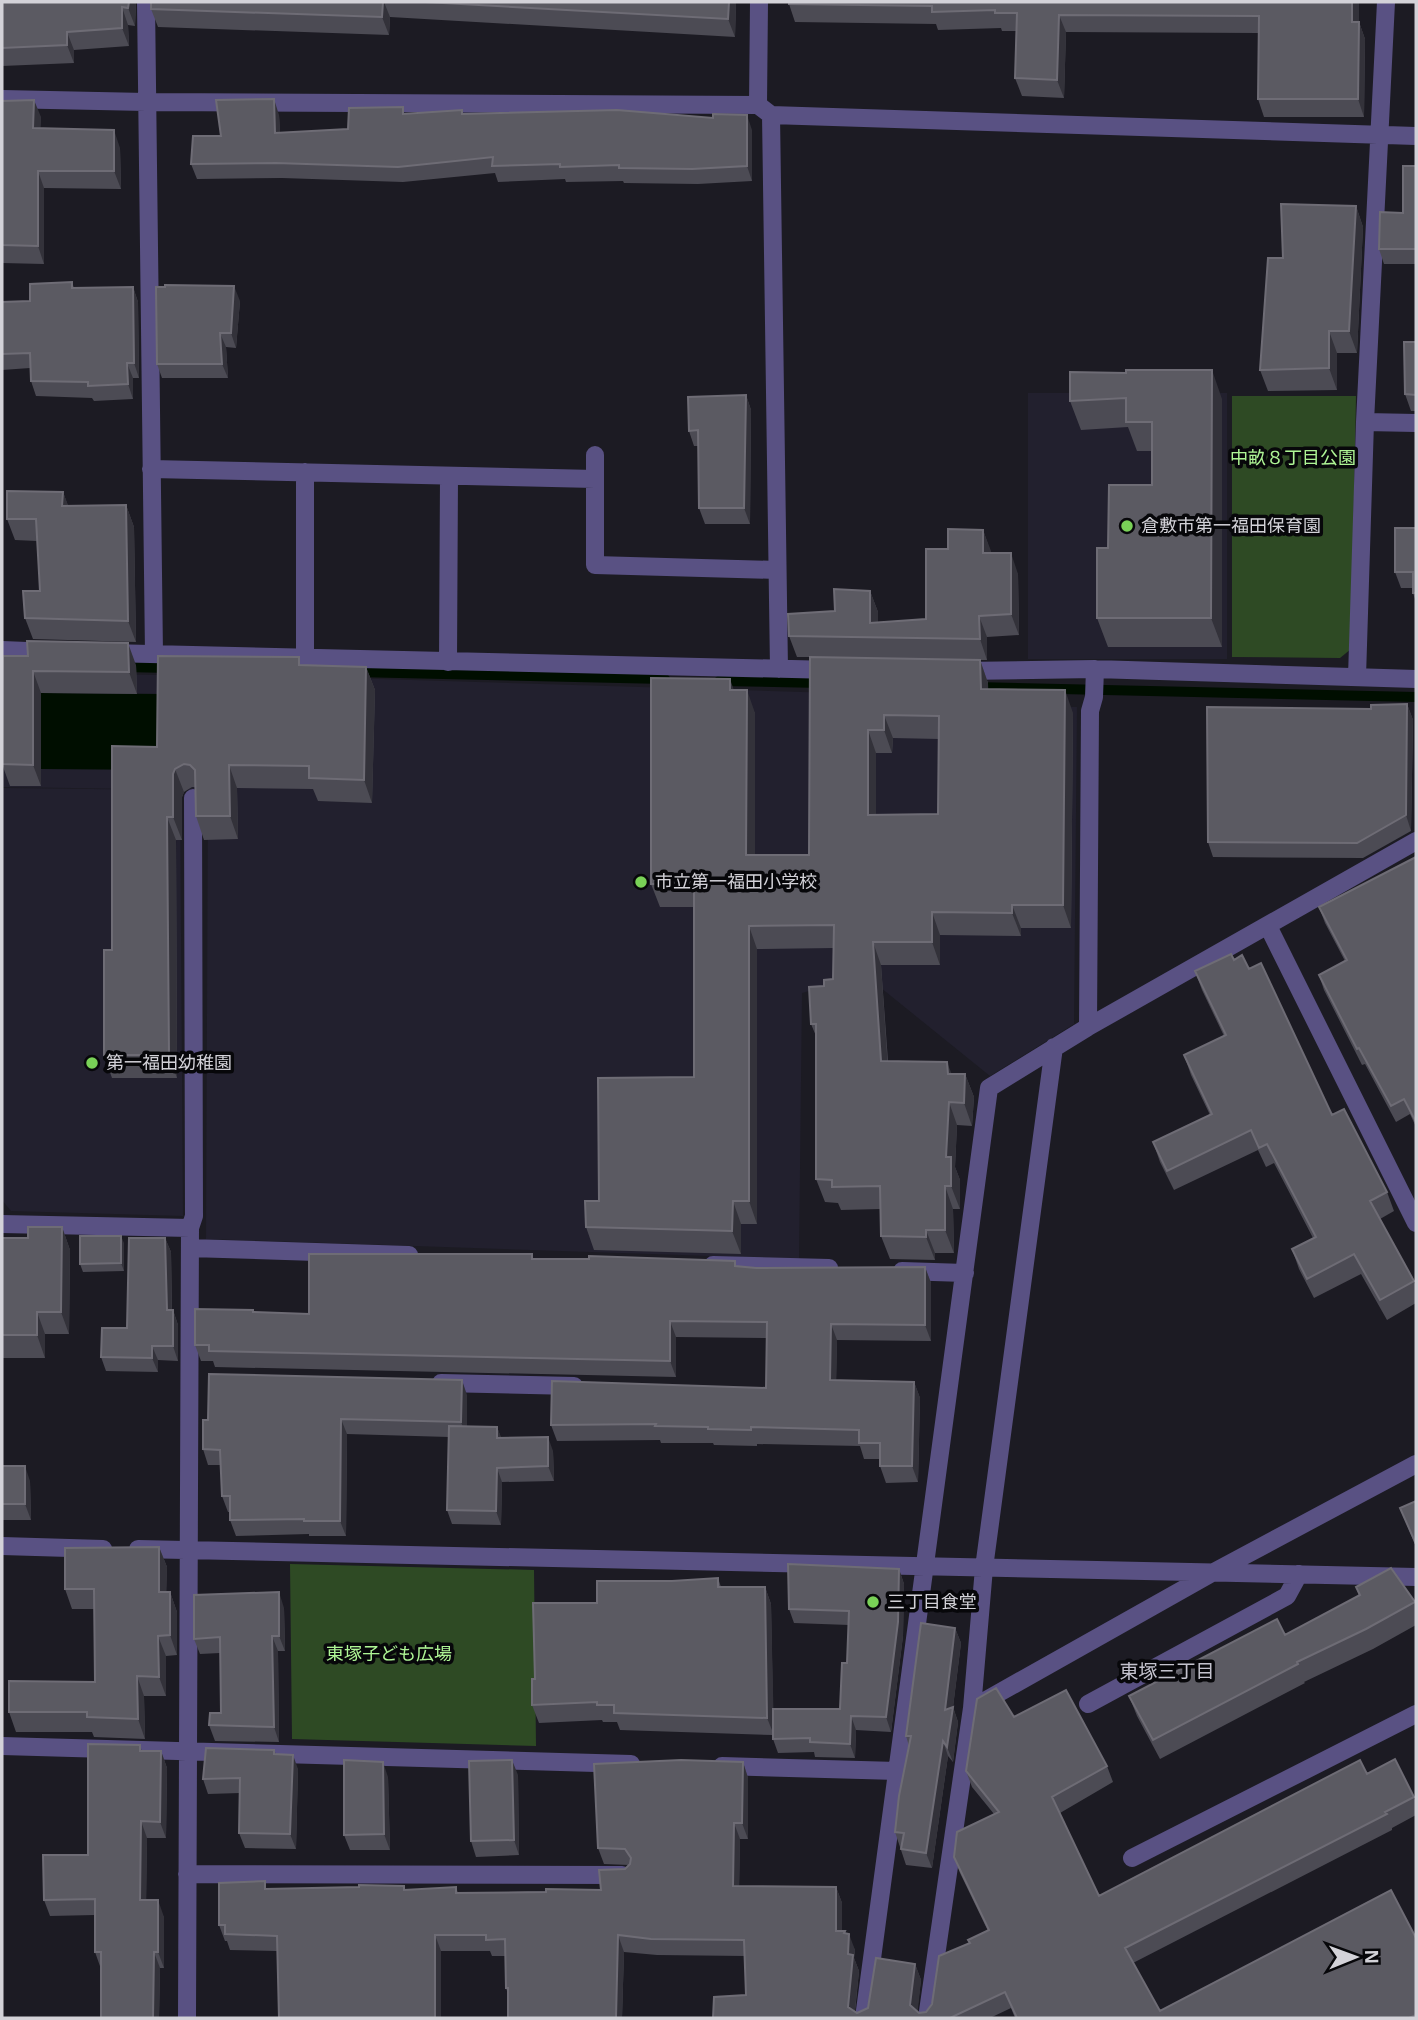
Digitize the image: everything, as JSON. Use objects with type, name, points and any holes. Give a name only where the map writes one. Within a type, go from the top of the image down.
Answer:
[{"type":"street","points":[[145,2],[154,654]]},
{"type":"street","points":[[759,2],[765,110],[779,669]]},
{"type":"street","points":[[1357,677],[1365,422],[1386,2]]},
{"type":"street","points":[[2,99],[765,110],[1416,136]]},
{"type":"street","points":[[1365,422],[1416,423]]},
{"type":"street","points":[[596,455],[595,565],[778,570]]},
{"type":"street","points":[[151,469],[595,479]]},
{"type":"street","points":[[305,472],[305,658]]},
{"type":"street","points":[[448,662],[449,476]]},
{"type":"street","points":[[2,650],[856,670]]},
{"type":"street","points":[[948,671],[1095,684],[1357,677],[1416,679]]},
{"type":"street","points":[[1088,1027],[1090,711],[1095,684]]},
{"type":"street","points":[[187,2018],[187,1550],[195,1378],[190,1248],[190,1228],[194,1216],[193,798]]},
{"type":"street","points":[[864,2018],[989,1088],[1088,1027],[1416,841]]},
{"type":"street","points":[[1268,926],[1416,1223]]},
{"type":"street","points":[[927,2018],[972,1708],[984,1568],[1054,1047]]},
{"type":"street","points":[[2,1224],[190,1228]]},
{"type":"street","points":[[190,1248],[425,1255]]},
{"type":"street","points":[[702,1264],[841,1269]]},
{"type":"street","points":[[882,1270],[965,1273]]},
{"type":"street","points":[[422,1383],[587,1387]]},
{"type":"street","points":[[972,1708],[1212,1573],[1416,1464]]},
{"type":"street","points":[[2,1546],[1416,1577]]},
{"type":"street","points":[[1088,1704],[1287,1596],[1298,1574]]},
{"type":"street","points":[[1132,1858],[1416,1714]]},
{"type":"street","points":[[2,1746],[647,1764]]},
{"type":"street","points":[[702,1766],[897,1772]]},
{"type":"street","points":[[187,1874],[626,1875]]},
{"type":"shaded area","name":"倉敷市第一福田保育園","points":[[1028,393],[1227,393],[1227,659],[1028,659]]},
{"type":"shaded area","name":"市立第一福田小学校","points":[[6,673],[313,677],[834,693],[835,706],[1077,707],[1074,1024],[990,1076],[865,975],[802,993],[799,1259],[206,1239],[208,790],[3,787]]},
{"type":"shaded area","points":[[41,693],[167,694],[166,770],[41,769]]},
{"type":"shaded area","name":"第一福田幼稚園","points":[[3,788],[180,790],[183,1216],[11,1211],[2,1200]]},
{"type":"green space","name":"中畝８丁目公園","points":[[1232,396],[1356,396],[1351,649],[1340,658],[1232,657]]},
{"type":"green space","name":"東塚子ども広場","points":[[290,1564],[534,1570],[536,1746],[292,1739]]},
{"type":"building","points":[[2,2],[129,2],[128,8],[122,7],[122,28],[67,32],[67,45],[2,48]]},
{"type":"building","points":[[151,2],[383,2],[382,17],[151,9]]},
{"type":"building","points":[[425,2],[729,2],[728,19]]},
{"type":"building","points":[[789,2],[1352,2],[1352,22],[1359,22],[1358,99],[1258,99],[1259,16],[1059,15],[1057,80],[1015,78],[1017,13],[995,13],[995,10],[932,12],[932,6]]},
{"type":"building","points":[[274,99],[275,133],[348,129],[349,108],[403,107],[403,114],[462,110],[462,114],[617,110],[713,118],[713,114],[747,115],[747,166],[692,169],[619,168],[619,165],[560,167],[560,164],[492,166],[493,157],[398,167],[276,163],[191,164],[193,136],[221,136],[216,100]]},
{"type":"building","points":[[34,100],[33,128],[114,130],[114,171],[38,171],[38,246],[2,245],[2,101]]},
{"type":"building","points":[[1403,166],[1416,166],[1416,249],[1379,249],[1380,212],[1403,213]]},
{"type":"building","points":[[1281,204],[1356,206],[1349,331],[1329,331],[1329,368],[1260,370],[1268,258],[1283,258]]},
{"type":"building","points":[[72,282],[72,288],[133,287],[134,363],[127,363],[128,384],[88,386],[88,382],[31,381],[30,353],[2,354],[2,302],[30,301],[30,284]]},
{"type":"building","points":[[234,286],[231,333],[220,333],[222,364],[157,364],[156,287]]},
{"type":"building","points":[[1404,342],[1416,342],[1416,395],[1405,394]]},
{"type":"building","points":[[1126,370],[1212,370],[1211,618],[1097,618],[1097,548],[1108,548],[1109,485],[1152,485],[1152,422],[1126,422],[1126,398],[1070,401],[1070,372],[1126,373]]},
{"type":"building","points":[[746,395],[744,508],[699,508],[698,430],[689,431],[688,397]]},
{"type":"building","points":[[7,491],[63,492],[62,506],[126,505],[128,621],[25,618],[23,591],[40,591],[36,519],[7,519]]},
{"type":"building","points":[[1395,528],[1416,528],[1416,593],[1413,593],[1413,572],[1395,572]]},
{"type":"building","points":[[948,529],[983,530],[983,553],[1011,553],[1011,614],[979,616],[980,639],[789,636],[788,614],[835,611],[834,589],[870,591],[870,623],[926,619],[926,549],[948,549]]},
{"type":"building","points":[[27,641],[128,643],[129,672],[33,671],[33,765],[2,764],[3,656],[28,656]]},
{"type":"building","points":[[158,656],[299,657],[299,665],[366,667],[364,780],[309,778],[309,766],[229,765],[230,816],[196,816],[195,770],[184,764],[175,769],[173,817],[167,817],[169,1055],[104,1055],[104,950],[112,950],[112,746],[157,747]]},
{"type":"building","points":[[810,657],[980,660],[981,689],[1065,690],[1063,905],[1012,905],[1012,913],[932,912],[932,942],[873,942],[881,1061],[947,1062],[948,1074],[965,1074],[964,1103],[949,1102],[946,1157],[951,1157],[951,1186],[945,1186],[945,1230],[926,1230],[926,1237],[881,1236],[880,1186],[832,1187],[832,1180],[816,1179],[816,1024],[811,1024],[809,987],[824,986],[824,980],[833,979],[834,925],[749,926],[749,1201],[733,1201],[732,1231],[586,1227],[585,1201],[599,1201],[598,1078],[694,1077],[694,884],[651,884],[651,678],[730,679],[730,690],[747,690],[746,855],[809,855]],"holes":[[[884,715],[939,716],[938,814],[868,815],[868,730],[884,730]]]},
{"type":"building","points":[[1407,704],[1406,815],[1357,843],[1208,842],[1207,707],[1371,709],[1371,705]]},
{"type":"building","points":[[1416,857],[1416,1122],[1404,1099],[1391,1106],[1359,1048],[1357,1049],[1319,975],[1347,960],[1319,907]]},
{"type":"building","points":[[1231,954],[1234,960],[1242,955],[1249,969],[1261,963],[1332,1115],[1344,1109],[1387,1192],[1370,1201],[1414,1281],[1380,1300],[1354,1254],[1307,1279],[1292,1249],[1316,1237],[1267,1144],[1259,1148],[1251,1130],[1167,1171],[1153,1142],[1212,1114],[1184,1055],[1226,1035],[1195,971]]},
{"type":"building","points":[[28,1227],[62,1227],[61,1312],[37,1312],[37,1335],[2,1335],[2,1238],[28,1238]]},
{"type":"building","points":[[80,1236],[121,1236],[121,1263],[80,1264]]},
{"type":"building","points":[[129,1238],[165,1238],[167,1310],[173,1310],[173,1346],[152,1346],[152,1358],[101,1357],[102,1328],[127,1328]]},
{"type":"building","points":[[309,1254],[532,1254],[532,1259],[589,1259],[589,1256],[735,1261],[735,1266],[756,1268],[925,1267],[925,1325],[831,1324],[830,1380],[914,1382],[912,1466],[880,1466],[880,1443],[859,1443],[859,1430],[751,1427],[751,1430],[708,1429],[655,1426],[656,1424],[551,1425],[552,1381],[766,1388],[767,1322],[670,1321],[670,1361],[209,1351],[209,1345],[195,1345],[195,1309],[309,1314]]},
{"type":"building","points":[[209,1374],[462,1380],[461,1422],[341,1419],[340,1521],[230,1520],[230,1496],[222,1496],[220,1450],[203,1449],[203,1420],[208,1420]]},
{"type":"building","points":[[449,1426],[497,1427],[497,1438],[548,1437],[548,1466],[497,1468],[496,1511],[447,1510]]},
{"type":"building","points":[[2,1466],[25,1466],[25,1504],[2,1504]]},
{"type":"building","points":[[1416,1501],[1416,1544],[1400,1508]]},
{"type":"building","points":[[159,1547],[159,1592],[170,1592],[170,1635],[158,1636],[159,1677],[137,1676],[138,1719],[87,1717],[87,1712],[9,1712],[9,1681],[95,1682],[94,1589],[65,1589],[65,1548]]},
{"type":"building","points":[[788,1564],[899,1569],[898,1622],[886,1717],[851,1716],[850,1744],[810,1742],[810,1738],[773,1739],[773,1709],[840,1709],[842,1663],[847,1663],[849,1611],[789,1609]]},
{"type":"building","points":[[1391,1568],[1415,1602],[1153,1740],[1129,1696],[1277,1619],[1285,1635],[1360,1595],[1356,1587]]},
{"type":"building","points":[[718,1578],[718,1587],[765,1587],[767,1718],[614,1713],[614,1705],[597,1705],[597,1702],[532,1705],[532,1679],[535,1679],[533,1603],[597,1603],[597,1581]]},
{"type":"building","points":[[279,1592],[279,1636],[272,1636],[274,1727],[209,1725],[210,1713],[221,1713],[220,1637],[194,1639],[194,1595]]},
{"type":"building","points":[[921,1623],[955,1628],[945,1710],[953,1707],[947,1747],[943,1741],[926,1853],[901,1849],[904,1833],[895,1832],[911,1736],[906,1736]]},
{"type":"building","points":[[996,1688],[1014,1717],[1066,1690],[1107,1766],[1052,1797],[1099,1896],[1360,1760],[1367,1774],[1395,1759],[1414,1797],[1385,1812],[1387,1814],[1125,1948],[1160,2011],[1391,1890],[1416,1938],[1416,2015],[1409,2018],[1017,2018],[1005,1992],[950,2018],[713,2018],[714,1997],[746,1995],[744,1940],[651,1939],[618,1935],[616,2018],[508,2018],[505,1939],[486,1940],[486,1935],[435,1935],[435,2018],[279,2018],[277,1936],[225,1934],[225,1925],[219,1925],[219,1883],[265,1881],[265,1889],[359,1885],[404,1886],[404,1890],[456,1887],[456,1893],[546,1892],[546,1889],[601,1890],[599,1870],[625,1869],[631,1858],[625,1849],[598,1848],[594,1764],[681,1760],[743,1762],[742,1823],[734,1823],[733,1886],[836,1887],[836,1931],[849,1934],[848,1954],[853,1955],[848,2007],[857,2013],[868,2008],[876,1958],[915,1964],[910,2005],[919,2013],[926,2012],[932,2004],[939,1956],[970,1943],[968,1940],[989,1930],[954,1857],[957,1832],[999,1812],[966,1771],[977,1699]]},
{"type":"building","points":[[88,1744],[140,1745],[140,1751],[161,1751],[160,1822],[141,1821],[140,1900],[158,1900],[158,1952],[154,1952],[153,2018],[101,2018],[101,1952],[95,1952],[95,1899],[44,1900],[43,1855],[88,1855]]},
{"type":"building","points":[[206,1748],[274,1750],[274,1754],[293,1755],[290,1834],[239,1833],[240,1778],[203,1779]]},
{"type":"building","points":[[344,1760],[383,1762],[384,1834],[344,1835]]},
{"type":"building","points":[[512,1760],[514,1840],[471,1841],[469,1761]]},
{"type":"waterway","points":[[124,667],[171,668]]},
{"type":"waterway","points":[[355,672],[665,679]]},
{"type":"waterway","points":[[719,681],[822,683]]},
{"type":"waterway","points":[[975,687],[1416,697]]},
{"type":"place","name":"倉敷市第一福田保育園","points":[[1127,526]]},
{"type":"place","name":"市立第一福田小学校","points":[[641,882]]},
{"type":"place","name":"第一福田幼稚園","points":[[92,1063]]},
{"type":"place","name":"三丁目食堂","points":[[873,1602]]},
{"type":"district","name":"東塚三丁目","points":[[1167,1671]]}]
